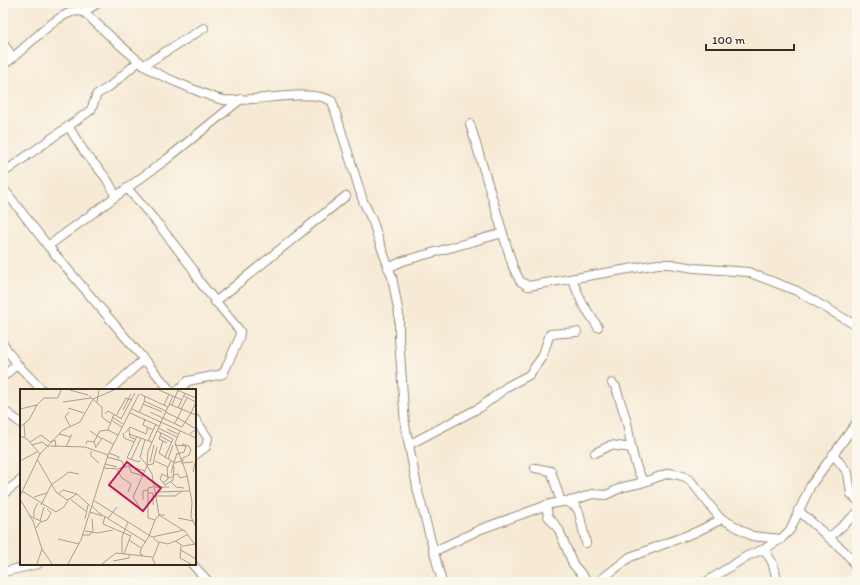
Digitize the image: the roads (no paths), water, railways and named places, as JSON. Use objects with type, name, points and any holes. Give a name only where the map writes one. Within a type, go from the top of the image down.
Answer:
[{"type":"street","points":[[3,65],[55,21],[72,12],[84,12],[98,3]]},
{"type":"street","points":[[84,12],[142,63],[168,79],[208,96],[225,100],[273,98],[313,94],[325,96],[332,101],[363,201],[373,222],[392,277],[399,314],[399,338],[405,425],[410,444],[418,492],[435,551],[442,582]]},
{"type":"street","points":[[3,173],[92,110],[97,94],[142,63],[204,28]]},
{"type":"street","points":[[3,43],[13,58]]},
{"type":"street","points":[[48,246],[127,188],[241,99]]},
{"type":"street","points":[[470,124],[513,267],[522,284],[535,286],[627,271],[644,266],[670,264],[694,268],[748,272],[797,291],[857,326]]},
{"type":"street","points":[[69,127],[87,155],[102,171],[113,188],[115,196]]},
{"type":"street","points":[[3,188],[48,246],[169,389]]},
{"type":"street","points":[[127,188],[193,269],[199,282],[215,302],[236,324],[240,331],[239,339],[231,360],[223,374],[188,381],[179,389]]},
{"type":"street","points":[[215,302],[346,196]]},
{"type":"street","points":[[388,268],[403,261],[503,232]]},
{"type":"street","points":[[572,279],[582,303],[598,327]]},
{"type":"street","points":[[410,444],[481,407],[508,386],[529,375],[542,357],[550,334],[577,332]]},
{"type":"street","points":[[3,344],[17,364],[41,389]]},
{"type":"street","points":[[111,389],[143,360]]},
{"type":"street","points":[[3,377],[17,364]]},
{"type":"street","points":[[612,383],[616,387],[626,419],[631,448],[638,474],[644,482]]},
{"type":"street","points":[[3,410],[20,422]]},
{"type":"street","points":[[196,420],[208,438],[206,447],[196,454]]},
{"type":"street","points":[[706,582],[747,556],[764,549],[781,539],[790,530],[798,510],[811,485],[857,422]]},
{"type":"street","points":[[595,453],[607,446],[631,448]]},
{"type":"street","points":[[833,454],[848,473],[851,494],[857,500]]},
{"type":"street","points":[[535,468],[551,472],[563,501],[576,507],[579,512],[586,543]]},
{"type":"street","points":[[435,551],[481,529],[546,505],[576,500],[592,494],[606,495],[623,487],[644,482],[669,473],[684,476],[696,487],[712,509],[722,519],[752,536],[781,539]]},
{"type":"street","points":[[3,494],[20,481]]},
{"type":"street","points":[[546,505],[548,516],[559,530],[573,564],[588,582]]},
{"type":"street","points":[[798,510],[852,560],[857,572]]},
{"type":"street","points":[[830,538],[857,513]]},
{"type":"street","points":[[598,582],[630,557],[696,532],[722,519]]},
{"type":"street","points":[[764,549],[772,562],[778,582]]},
{"type":"street","points":[[3,572],[34,565]]},
{"type":"street","points":[[193,565],[209,582]]}]
